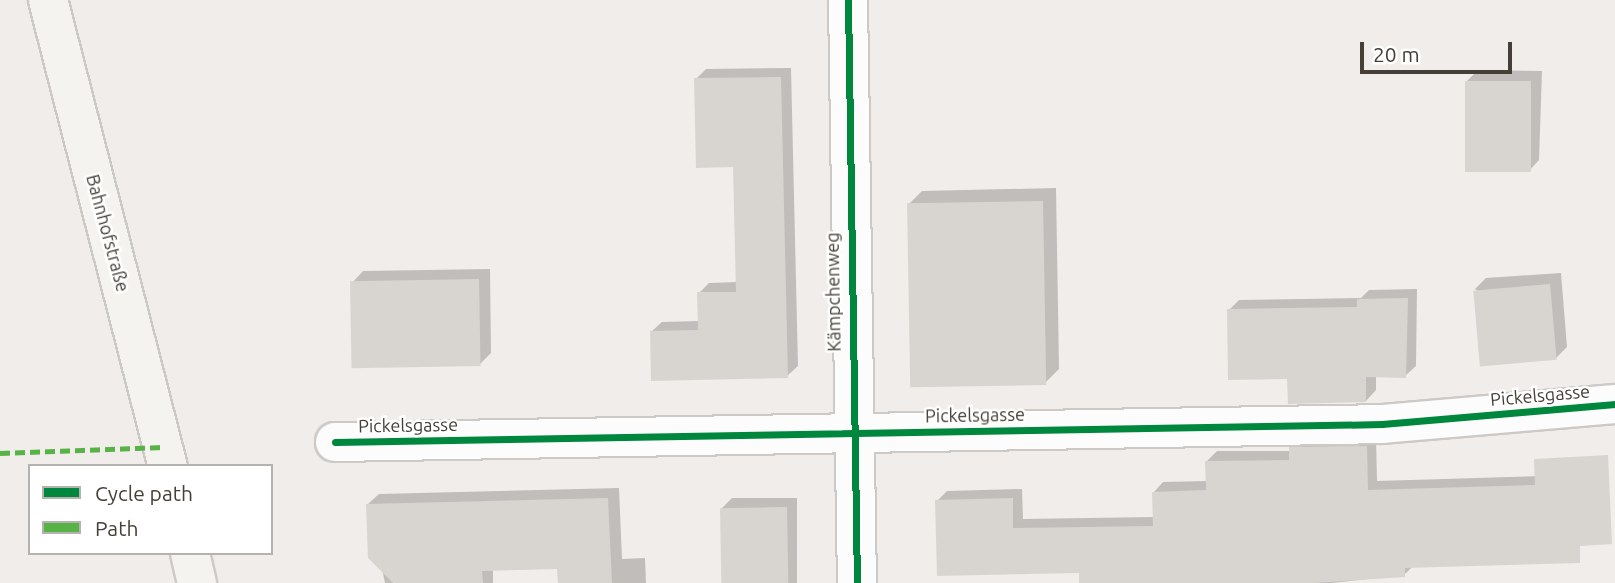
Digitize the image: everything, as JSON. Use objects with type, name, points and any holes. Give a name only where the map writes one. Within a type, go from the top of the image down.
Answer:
[{"type":"main road","name":"Bahnhofstraße","points":[[48,0],[167,464]]},
{"type":"main road","points":[[190,555],[197,583]]},
{"type":"street","name":"Kämpchenweg","points":[[848,0],[851,433],[856,583]]},
{"type":"street","name":"Pickelsgasse","points":[[335,442],[1382,424],[1615,404]]},
{"type":"building","points":[[781,77],[788,378],[651,381],[650,331],[698,330],[697,292],[736,292],[733,167],[696,168],[694,78]]},
{"type":"building","points":[[1465,81],[1531,81],[1531,172],[1465,172]]},
{"type":"building","points":[[1043,201],[1046,385],[910,387],[907,203]]},
{"type":"building","points":[[479,279],[481,366],[352,368],[350,281]]},
{"type":"building","points":[[1550,284],[1557,360],[1480,366],[1473,291]]},
{"type":"building","points":[[1408,298],[1406,378],[1366,377],[1366,402],[1288,404],[1287,379],[1228,380],[1227,309],[1357,307],[1357,299]]},
{"type":"building","points":[[1367,446],[1368,490],[1535,485],[1534,459],[1608,455],[1612,544],[1580,546],[1580,563],[1405,568],[1405,577],[1313,583],[1079,583],[1079,573],[937,576],[935,500],[1013,498],[1013,528],[1153,526],[1152,492],[1206,490],[1205,461],[1289,460],[1289,447]]},
{"type":"building","points":[[608,498],[612,583],[558,583],[557,569],[482,571],[483,583],[393,583],[368,558],[366,504]]},
{"type":"building","points":[[787,507],[788,583],[721,583],[720,508]]},
{"type":"marked path","points":[[0,453],[164,447]]},
{"type":"cycle path","points":[[848,0],[857,583]]},
{"type":"cycle path","points":[[335,442],[1382,424],[1615,404]]}]
